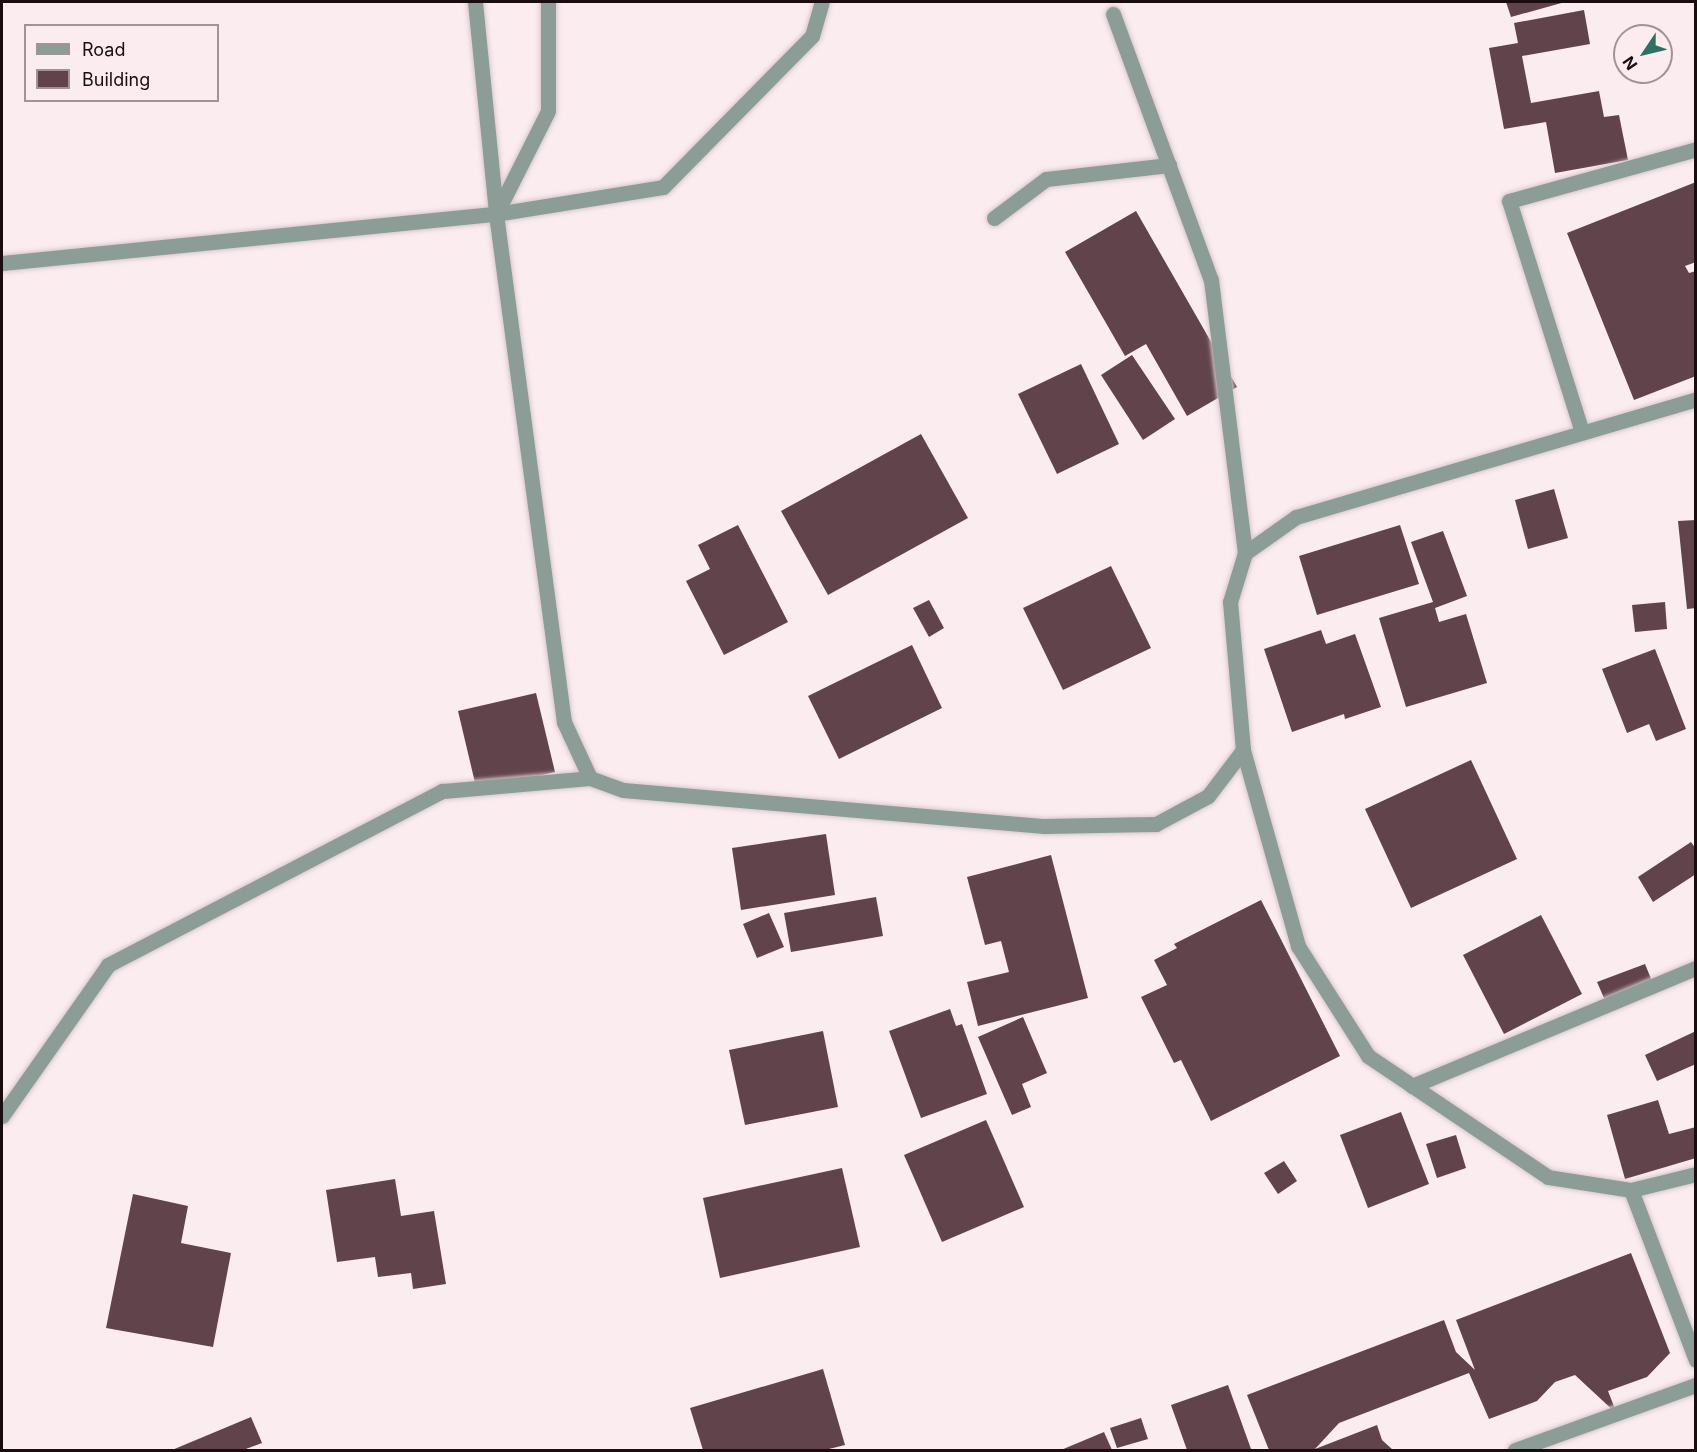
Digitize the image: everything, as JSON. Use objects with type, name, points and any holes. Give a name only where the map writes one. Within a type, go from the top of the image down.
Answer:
[{"type":"street","points":[[475,2],[496,214],[564,722],[590,778]]},
{"type":"street","points":[[496,214],[548,111],[548,2]]},
{"type":"street","points":[[2,263],[496,214],[663,187],[812,36],[822,2]]},
{"type":"street","points":[[1113,14],[1212,280],[1245,553],[1230,602],[1243,750],[1298,946],[1368,1056],[1548,1177],[1631,1190],[1695,1174]]},
{"type":"street","points":[[1582,432],[1509,201],[1695,149]]},
{"type":"street","points":[[994,218],[1046,179],[1169,165]]},
{"type":"street","points":[[1245,553],[1296,517],[1695,399]]},
{"type":"street","points":[[2,1116],[108,965],[442,791],[590,778],[623,790],[1044,826],[1156,824],[1208,796],[1243,750]]},
{"type":"street","points":[[1412,1086],[1695,968]]},
{"type":"street","points":[[1631,1190],[1695,1360]]},
{"type":"street","points":[[1520,1450],[1695,1385]]},
{"type":"building","points":[[1506,2],[1565,2],[1511,17]]},
{"type":"building","points":[[1584,10],[1590,44],[1522,56],[1531,103],[1599,91],[1604,117],[1619,115],[1628,160],[1555,173],[1546,122],[1504,129],[1489,48],[1518,43],[1514,23]]},
{"type":"building","points":[[1696,182],[1696,262],[1685,266],[1689,273],[1696,271],[1696,376],[1634,400],[1567,233]]},
{"type":"building","points":[[1136,211],[1237,387],[1187,416],[1146,344],[1125,356],[1065,252]]},
{"type":"building","points":[[1132,355],[1175,419],[1143,440],[1101,375]]},
{"type":"building","points":[[1081,364],[1119,444],[1057,474],[1018,394]]},
{"type":"building","points":[[921,434],[968,518],[828,595],[781,511]]},
{"type":"building","points":[[1554,489],[1568,538],[1528,549],[1515,500]]},
{"type":"building","points":[[1696,520],[1696,608],[1687,609],[1678,521]]},
{"type":"building","points":[[738,525],[788,622],[724,655],[686,581],[710,569],[698,545]]},
{"type":"building","points":[[1400,525],[1419,584],[1317,615],[1299,556]]},
{"type":"building","points":[[1443,531],[1467,596],[1435,608],[1439,622],[1466,614],[1487,683],[1406,707],[1379,618],[1433,602],[1411,542]]},
{"type":"building","points":[[1111,566],[1151,648],[1063,690],[1023,608]]},
{"type":"building","points":[[929,600],[944,628],[929,637],[913,608]]},
{"type":"building","points":[[1665,602],[1667,629],[1635,632],[1632,605]]},
{"type":"building","points":[[1321,630],[1326,644],[1355,634],[1381,707],[1345,719],[1344,714],[1292,732],[1264,649]]},
{"type":"building","points":[[912,645],[942,708],[839,759],[808,696]]},
{"type":"building","points":[[1655,649],[1686,729],[1656,741],[1649,724],[1627,733],[1602,669]]},
{"type":"building","points":[[536,693],[555,772],[477,791],[458,711]]},
{"type":"building","points":[[1471,760],[1517,859],[1411,908],[1365,809]]},
{"type":"building","points":[[826,834],[835,895],[741,910],[732,848]]},
{"type":"building","points":[[1691,842],[1696,849],[1696,874],[1653,902],[1638,877]]},
{"type":"building","points":[[1051,855],[1088,998],[978,1026],[967,982],[1009,972],[1001,941],[985,945],[967,877]]},
{"type":"building","points":[[876,897],[883,936],[791,952],[784,913]]},
{"type":"building","points":[[1261,900],[1340,1056],[1211,1121],[1181,1060],[1174,1063],[1141,997],[1167,985],[1154,960],[1177,948],[1174,944]]},
{"type":"building","points":[[769,913],[784,947],[757,958],[743,924]]},
{"type":"building","points":[[1541,915],[1582,994],[1504,1034],[1463,955]]},
{"type":"building","points":[[1645,964],[1654,986],[1607,1005],[1597,982]]},
{"type":"building","points":[[950,1009],[956,1026],[962,1024],[987,1094],[921,1118],[889,1031]]},
{"type":"building","points":[[1023,1017],[1047,1073],[1022,1084],[1031,1107],[1012,1115],[978,1037]]},
{"type":"building","points":[[823,1031],[838,1107],[745,1125],[729,1050]]},
{"type":"building","points":[[1696,1031],[1696,1064],[1657,1081],[1645,1055]]},
{"type":"building","points":[[1658,1100],[1669,1134],[1696,1127],[1696,1158],[1625,1179],[1607,1115]]},
{"type":"building","points":[[1401,1112],[1429,1184],[1368,1208],[1340,1135]]},
{"type":"building","points":[[986,1120],[1024,1207],[942,1242],[904,1155]]},
{"type":"building","points":[[1456,1135],[1466,1168],[1437,1178],[1426,1144]]},
{"type":"building","points":[[1284,1161],[1297,1181],[1278,1194],[1264,1173]]},
{"type":"building","points":[[842,1168],[860,1247],[720,1278],[703,1198]]},
{"type":"building","points":[[395,1179],[401,1216],[434,1211],[446,1284],[413,1289],[411,1273],[378,1277],[375,1257],[337,1262],[326,1190]]},
{"type":"building","points":[[133,1194],[188,1206],[181,1243],[231,1253],[213,1347],[106,1328]]},
{"type":"building","points":[[1631,1253],[1670,1353],[1647,1377],[1608,1391],[1617,1414],[1575,1375],[1555,1382],[1537,1401],[1489,1419],[1469,1373],[1339,1423],[1315,1449],[1377,1425],[1382,1440],[1393,1450],[1269,1450],[1247,1395],[1444,1320],[1456,1352],[1475,1370],[1456,1320]]},
{"type":"building","points":[[823,1369],[845,1445],[825,1450],[703,1450],[690,1408]]},
{"type":"building","points":[[1228,1385],[1251,1449],[1187,1450],[1171,1405]]},
{"type":"building","points":[[251,1417],[262,1443],[243,1450],[172,1450]]},
{"type":"building","points":[[1141,1418],[1148,1439],[1117,1448],[1110,1428]]},
{"type":"building","points":[[1104,1432],[1112,1450],[1061,1450]]}]
